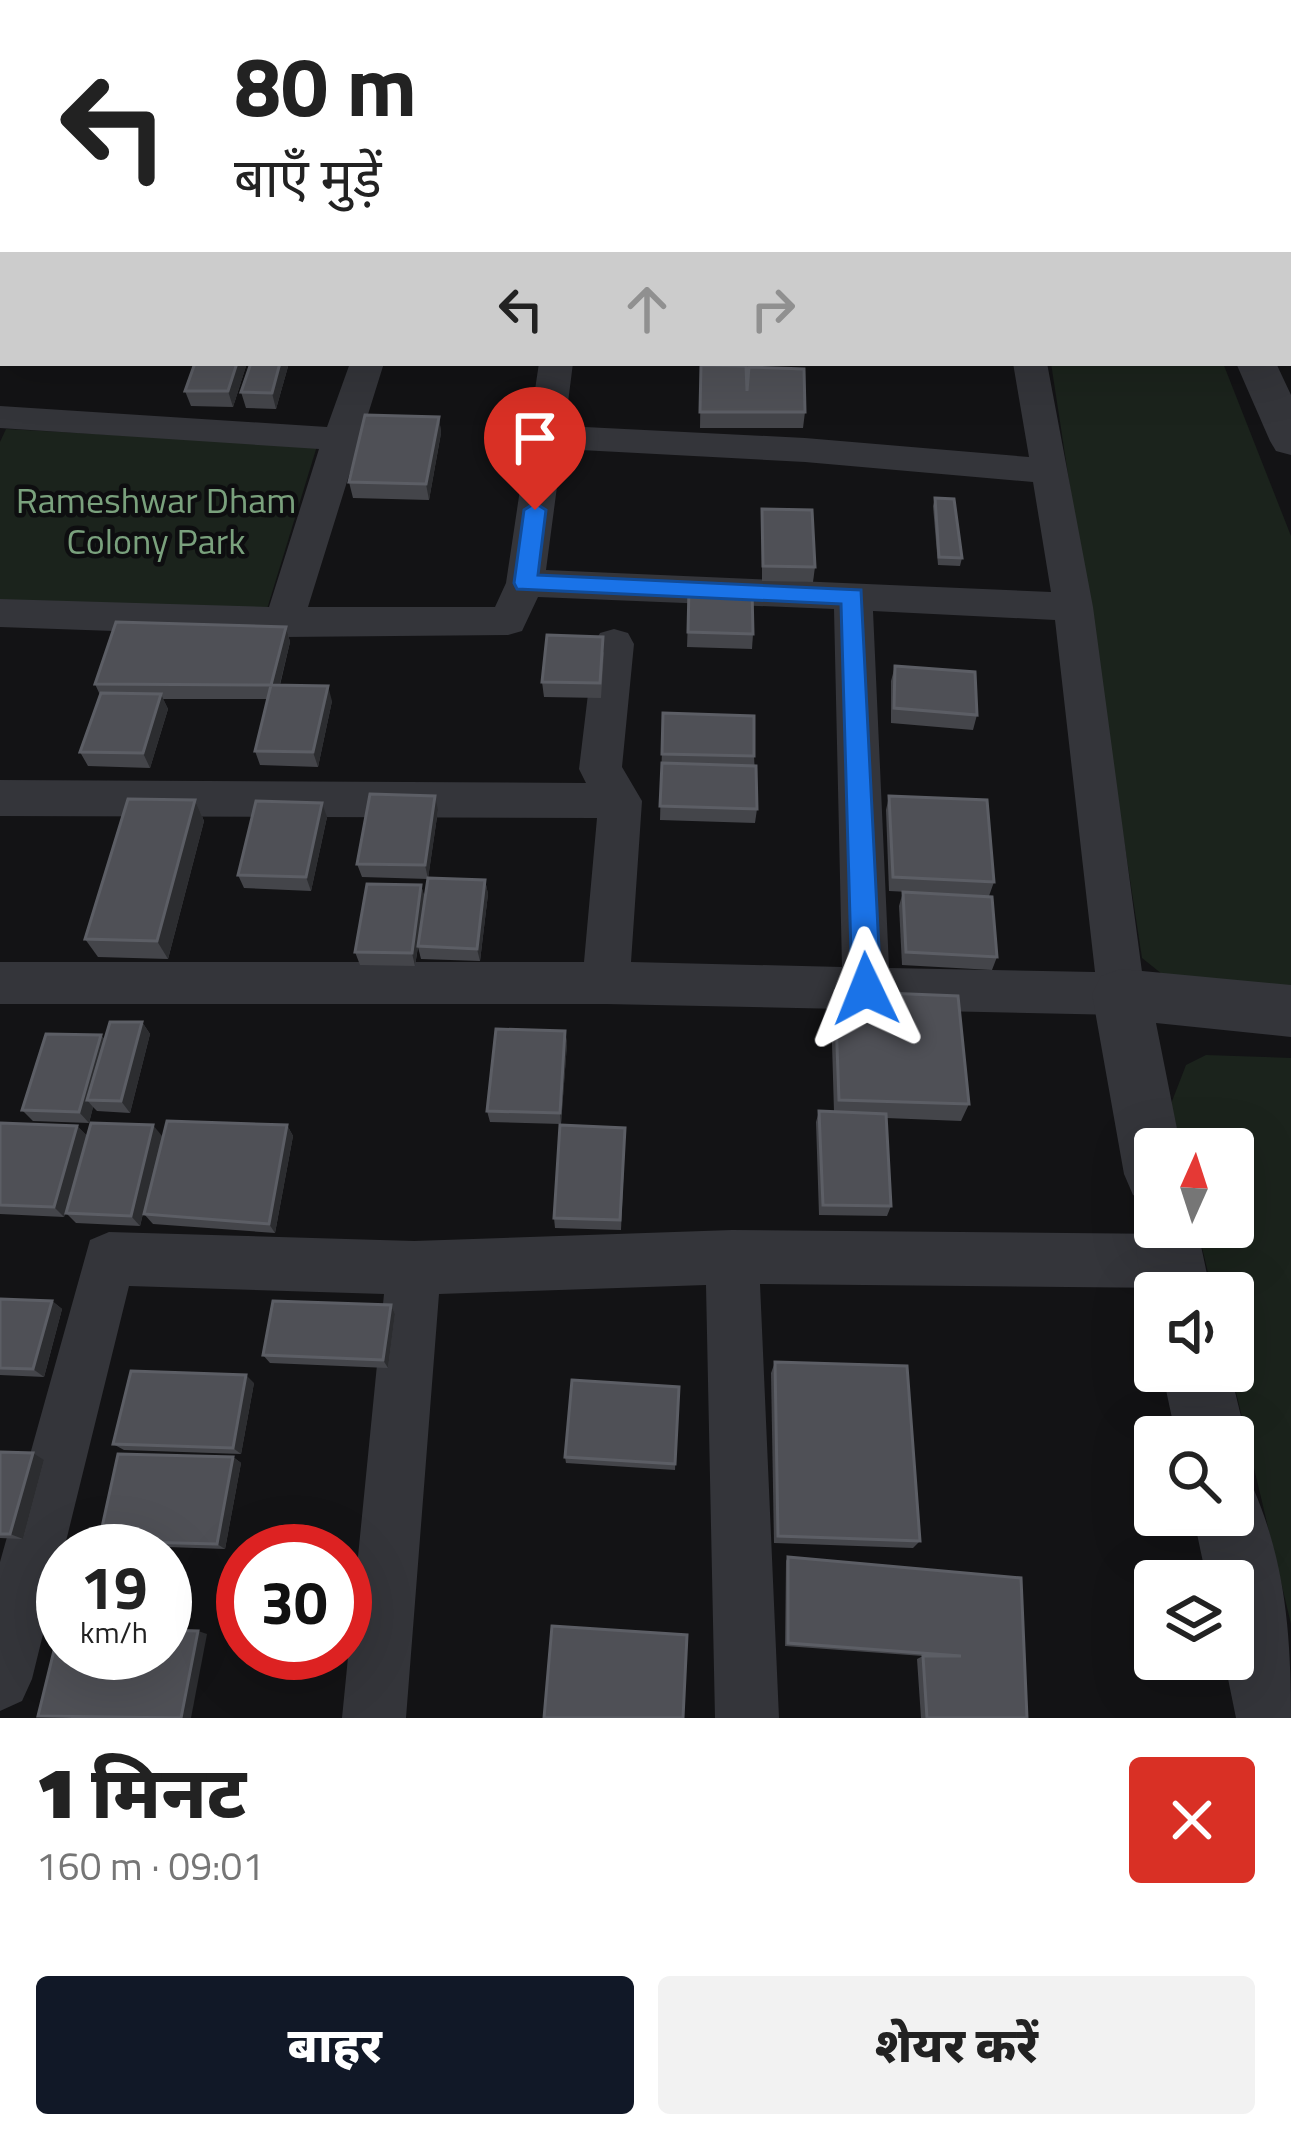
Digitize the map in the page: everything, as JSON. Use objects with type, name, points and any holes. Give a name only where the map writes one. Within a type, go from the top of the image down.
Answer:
[{"type":"street","points":[[284,622],[366,366]]},
{"type":"street","points":[[0,613],[284,622],[508,621],[525,583],[556,366]]},
{"type":"street","points":[[1031,366],[1072,607],[1121,994],[1146,1128]]},
{"type":"street","points":[[1257,366],[1291,441]]},
{"type":"street","points":[[0,417],[340,439]]},
{"type":"street","points":[[545,437],[805,449],[1049,471]]},
{"type":"street","points":[[525,583],[1072,607]]},
{"type":"street","points":[[853,596],[866,989]]},
{"type":"street","points":[[606,983],[620,801],[600,769],[614,644]]},
{"type":"street","points":[[0,798],[620,801]]},
{"type":"street","points":[[0,982],[606,983],[1121,994],[1291,1012]]},
{"type":"street","points":[[732,1257],[747,1718]]},
{"type":"street","points":[[0,1679],[109,1259],[414,1268],[732,1257],[1172,1260]]},
{"type":"street","points":[[374,1718],[414,1268]]},
{"type":"street","points":[[1234,1536],[1275,1718]]},
{"type":"green space","points":[[1051,366],[1224,366],[1291,536],[1291,996],[1177,986],[1142,958]]},
{"type":"green space","name":"Rameshwar Dham Colony Park","points":[[6,429],[317,446],[267,609],[0,600],[0,442]]},
{"type":"green space","points":[[1206,1055],[1291,1058],[1291,1624],[1254,1468],[1254,1416],[1242,1416],[1236,1392],[1254,1392],[1254,1272],[1208,1272],[1202,1248],[1254,1248],[1254,1128],[1173,1128],[1169,1109],[1186,1065]]},
{"type":"building","points":[[194,366],[236,366],[228,391],[185,391]]},
{"type":"building","points":[[250,366],[279,366],[272,393],[241,392]]},
{"type":"building","points":[[701,366],[746,366],[747,391],[749,367],[804,369],[805,412],[700,412]]},
{"type":"building","points":[[365,415],[439,417],[426,484],[349,482]]},
{"type":"building","points":[[935,498],[954,499],[962,558],[939,557]]},
{"type":"building","points":[[762,509],[812,510],[815,567],[763,566]]},
{"type":"building","points":[[689,588],[752,590],[753,634],[688,632]]},
{"type":"building","points":[[116,622],[286,627],[271,685],[95,684]]},
{"type":"building","points":[[547,635],[603,637],[600,683],[542,682]]},
{"type":"building","points":[[895,666],[975,672],[977,715],[894,708]]},
{"type":"building","points":[[271,685],[328,686],[313,752],[255,751]]},
{"type":"building","points":[[101,693],[161,694],[143,753],[80,752]]},
{"type":"building","points":[[663,713],[754,716],[754,756],[662,754]]},
{"type":"building","points":[[662,763],[756,766],[757,809],[660,806]]},
{"type":"building","points":[[370,794],[435,796],[425,865],[357,864]]},
{"type":"building","points":[[889,796],[987,800],[994,882],[893,877]]},
{"type":"building","points":[[128,799],[195,800],[157,941],[85,939]]},
{"type":"building","points":[[256,801],[322,803],[306,877],[238,875]]},
{"type":"building","points":[[428,878],[485,880],[477,949],[418,946]]},
{"type":"building","points":[[367,884],[421,885],[412,953],[355,952]]},
{"type":"building","points":[[903,892],[992,897],[997,957],[906,952]]},
{"type":"building","points":[[835,991],[958,996],[969,1104],[839,1100]]},
{"type":"building","points":[[110,1022],[142,1022],[121,1101],[87,1100]]},
{"type":"building","points":[[496,1029],[565,1031],[560,1113],[487,1111]]},
{"type":"building","points":[[46,1034],[101,1035],[79,1112],[22,1110]]},
{"type":"building","points":[[819,1111],[886,1114],[891,1206],[823,1205]]},
{"type":"building","points":[[167,1121],[287,1125],[269,1224],[144,1214]]},
{"type":"building","points":[[0,1123],[77,1126],[54,1207],[0,1205]]},
{"type":"building","points":[[91,1123],[153,1125],[131,1216],[66,1213]]},
{"type":"building","points":[[560,1125],[625,1128],[620,1220],[554,1218]]},
{"type":"building","points":[[0,1299],[52,1301],[33,1369],[0,1368]]},
{"type":"building","points":[[273,1301],[391,1305],[383,1360],[263,1355]]},
{"type":"building","points":[[775,1362],[907,1366],[920,1541],[778,1536]]},
{"type":"building","points":[[131,1371],[246,1375],[233,1448],[113,1444]]},
{"type":"building","points":[[572,1380],[679,1387],[675,1464],[565,1457]]},
{"type":"building","points":[[0,1452],[33,1453],[10,1534],[0,1534]]},
{"type":"building","points":[[118,1454],[233,1457],[221,1524],[216,1524],[216,1544],[192,1543],[192,1524],[103,1524]]},
{"type":"building","points":[[788,1557],[1021,1578],[1027,1718],[927,1718],[923,1656],[961,1656],[788,1643]]},
{"type":"building","points":[[552,1626],[687,1635],[683,1718],[544,1718]]},
{"type":"building","points":[[192,1631],[198,1631],[192,1662]]},
{"type":"building","points":[[47,1680],[188,1680],[181,1718],[38,1716]]},
{"type":"route","points":[[535,510],[525,583],[853,596],[866,989]]}]
